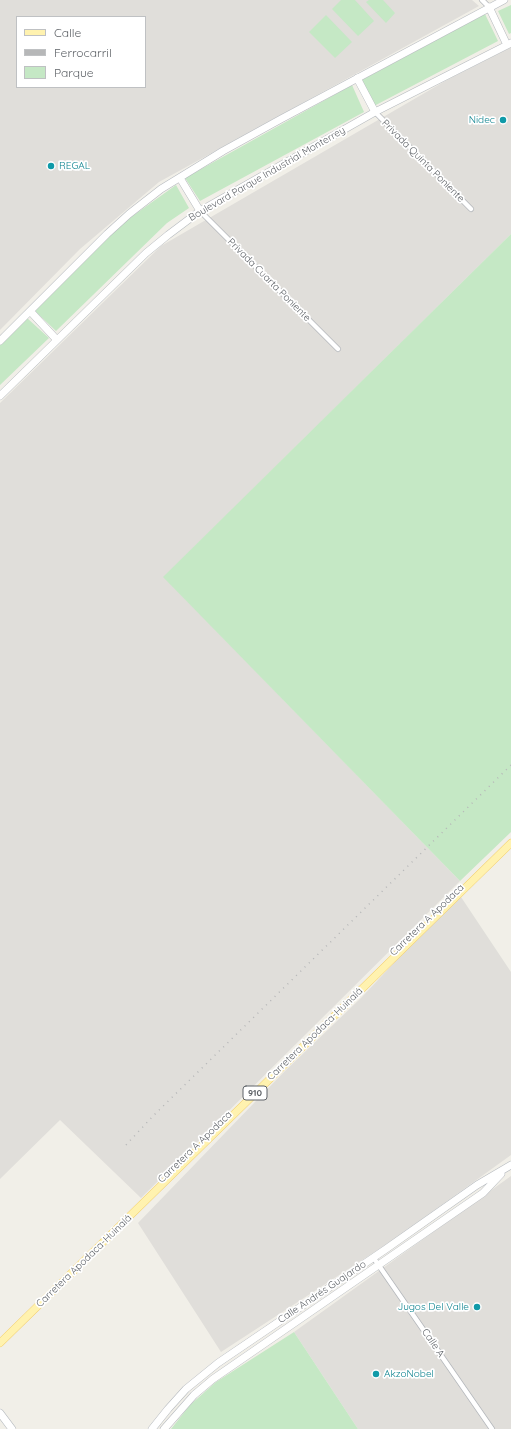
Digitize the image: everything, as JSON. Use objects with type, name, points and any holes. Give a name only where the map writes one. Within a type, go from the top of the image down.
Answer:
[{"type":"main road","name":"Carretera A Apodaca","points":[[0,1338],[511,839]]},
{"type":"main road","name":"Carretera Apodaca-Huinalá","points":[[0,1343],[511,843]]},
{"type":"street","points":[[482,0],[489,7],[509,44]]},
{"type":"street","points":[[0,341],[129,214],[161,189],[242,140],[504,0]]},
{"type":"street","name":"Boulevard Parque Industrial Monterrey","points":[[0,396],[146,253],[200,211],[375,112],[509,44]]},
{"type":"street","points":[[357,78],[375,112]]},
{"type":"street","name":"Privada Quinta Poniente","points":[[375,112],[471,209]]},
{"type":"street","points":[[180,178],[200,211]]},
{"type":"street","name":"Privada Cuarta Poniente","points":[[200,211],[338,349]]},
{"type":"street","points":[[30,311],[57,340]]},
{"type":"street","name":"Calle Andrés Guajardo","points":[[152,1429],[176,1400],[209,1370],[477,1185],[508,1168]]},
{"type":"street","name":"Calle Andrés Guajardo","points":[[164,1429],[194,1395],[213,1379],[483,1193],[508,1168]]},
{"type":"street","name":"Calle A","points":[[373,1257],[492,1429]]},
{"type":"street","points":[[0,1413],[12,1429]]},
{"type":"shaded area","points":[[0,0],[472,0],[479,6],[159,182],[80,249],[0,330]]},
{"type":"shaded area","points":[[511,47],[511,234],[164,577],[460,881],[141,1198],[60,1120],[0,1179],[0,403],[161,246],[447,80]]},
{"type":"shaded area","points":[[459,894],[511,972],[511,1155],[396,1238],[221,1352],[138,1223],[283,1073],[361,998]]},
{"type":"shaded area","points":[[511,1176],[511,1429],[358,1429],[294,1332]]},
{"type":"green space","points":[[341,0],[355,0],[374,21],[358,36],[332,9]]},
{"type":"green space","points":[[369,0],[383,0],[395,13],[386,23],[366,2]]},
{"type":"green space","points":[[511,5],[511,33],[509,34],[498,11]]},
{"type":"green space","points":[[485,14],[498,41],[374,106],[362,80]]},
{"type":"green space","points":[[326,15],[352,42],[335,58],[309,32]]},
{"type":"green space","points":[[352,85],[364,112],[200,201],[185,178]]},
{"type":"green space","points":[[176,185],[189,208],[167,223],[56,331],[35,311],[120,225]]},
{"type":"green space","points":[[511,234],[511,832],[460,881],[163,577]]},
{"type":"green space","points":[[27,318],[49,338],[0,385],[0,345]]},
{"type":"green space","points":[[294,1332],[358,1429],[171,1429],[190,1405],[216,1382]]},
{"type":"railway","points":[[126,1145],[152,1117],[511,765]]},
{"type":"place","name":"Nidec","points":[[503,120]]},
{"type":"place","name":"REGAL","points":[[51,166]]},
{"type":"place","name":"Jugos Del Valle","points":[[477,1307]]},
{"type":"place","name":"AkzoNobel","points":[[376,1374]]}]
